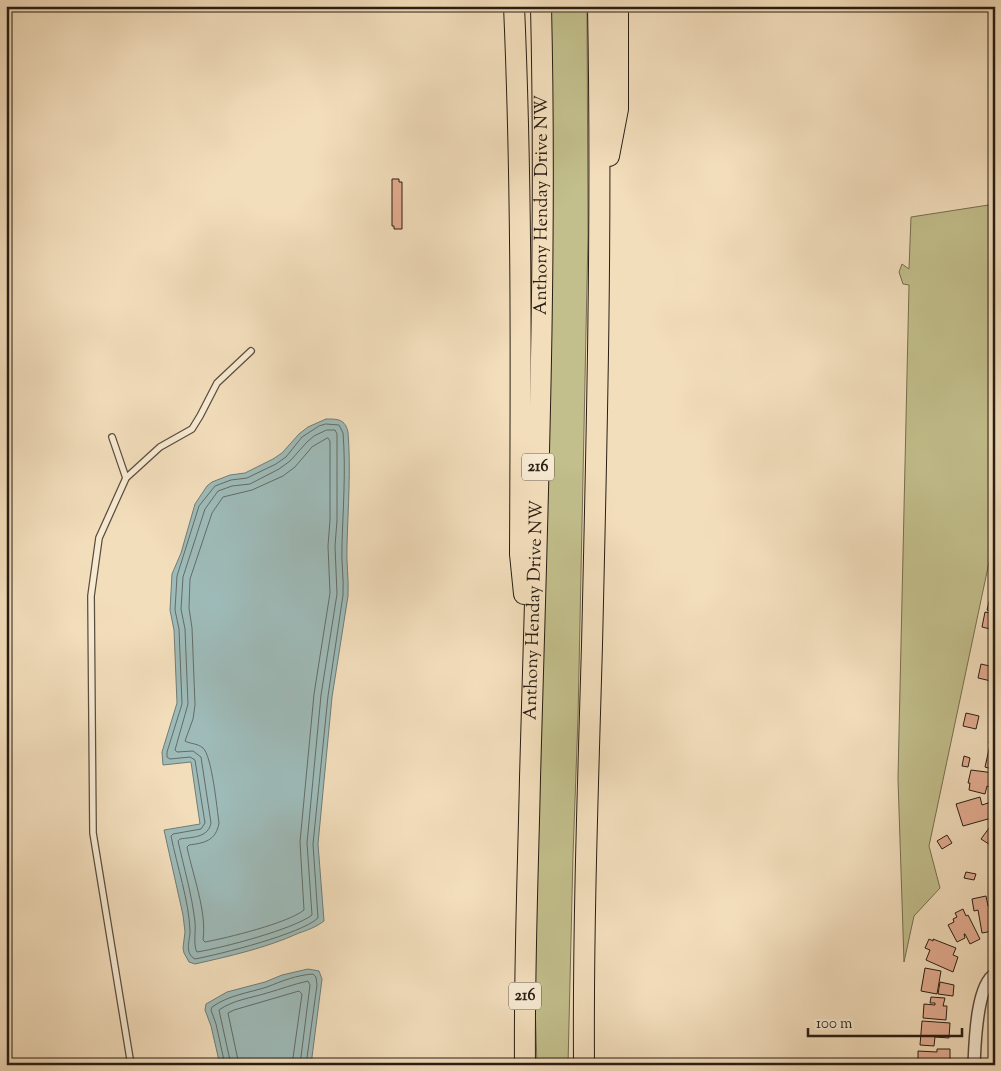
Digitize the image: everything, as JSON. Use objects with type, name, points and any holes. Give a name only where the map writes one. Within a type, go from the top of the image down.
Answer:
[{"type":"highway","points":[[514,6],[518,98],[521,285],[520,554],[532,674]]},
{"type":"highway","name":"Anthony Henday Drive NW","points":[[525,1065],[526,928],[542,256],[543,81],[541,6]]},
{"type":"highway","points":[[584,1065],[584,947],[600,200],[598,6]]},
{"type":"highway","points":[[600,200],[618,110],[618,6]]},
{"type":"street","points":[[974,1065],[982,991],[992,976]]},
{"type":"lane","points":[[131,1065],[93,833],[91,596],[99,538],[126,478],[160,447],[192,429],[217,383],[252,351]]},
{"type":"lane","points":[[112,437],[126,478]]},
{"type":"shaded area","points":[[549,6],[587,6],[588,235],[578,718],[568,1065],[537,1065],[532,911]]},
{"type":"shaded area","points":[[995,204],[995,534],[929,846],[940,888],[914,916],[904,962],[898,779],[909,285],[903,284],[899,272],[902,264],[909,269],[911,217]]},
{"type":"water","points":[[326,419],[343,422],[347,428],[349,474],[348,596],[332,697],[318,844],[324,921],[312,928],[274,943],[235,955],[195,964],[189,962],[184,953],[185,932],[183,915],[164,830],[200,824],[191,762],[163,765],[162,752],[177,703],[174,630],[170,610],[172,574],[181,553],[195,504],[207,486],[230,475],[245,473],[273,459],[282,453],[308,427]]},
{"type":"water","points":[[308,969],[319,971],[322,979],[311,1065],[220,1065],[211,1026],[205,1010],[206,1004],[227,992]]},
{"type":"building","points":[[392,179],[399,179],[399,182],[402,182],[402,229],[394,229],[394,226],[392,226]]},
{"type":"building","points":[[990,598],[995,600],[995,612],[987,610]]},
{"type":"building","points":[[985,612],[995,614],[994,630],[982,627]]},
{"type":"building","points":[[981,664],[994,667],[991,681],[978,678]]},
{"type":"building","points":[[966,713],[979,716],[976,729],[963,726]]},
{"type":"building","points":[[993,723],[995,723],[995,744],[989,743]]},
{"type":"building","points":[[990,745],[995,747],[995,770],[985,767]]},
{"type":"building","points":[[964,756],[970,758],[968,767],[962,766]]},
{"type":"building","points":[[971,770],[994,773],[990,787],[987,786],[985,794],[969,790],[970,783],[968,783]]},
{"type":"building","points":[[980,797],[982,805],[991,802],[995,817],[963,826],[956,804]]},
{"type":"building","points":[[992,824],[995,826],[995,848],[981,839]]},
{"type":"building","points":[[947,835],[952,843],[942,849],[937,841]]},
{"type":"building","points":[[966,872],[976,874],[974,880],[964,878]]},
{"type":"building","points":[[986,896],[988,906],[995,904],[995,924],[992,924],[993,931],[982,933],[978,910],[974,911],[972,899]]},
{"type":"building","points":[[963,909],[980,939],[970,944],[965,934],[965,938],[957,942],[948,925],[954,922],[953,919],[957,917],[955,913]]},
{"type":"building","points":[[929,939],[956,948],[953,955],[958,957],[953,972],[926,960],[930,950],[925,948]]},
{"type":"building","points":[[925,968],[941,971],[937,994],[921,991]]},
{"type":"building","points":[[940,982],[954,985],[953,996],[938,994]]},
{"type":"building","points":[[931,997],[945,998],[943,1006],[947,1006],[946,1020],[923,1018],[924,1004],[935,1005],[935,1003],[930,1003]]},
{"type":"building","points":[[922,1021],[950,1023],[949,1038],[935,1037],[934,1046],[920,1045]]},
{"type":"building","points":[[937,1049],[950,1049],[950,1064],[918,1065],[918,1051],[937,1052]]}]
